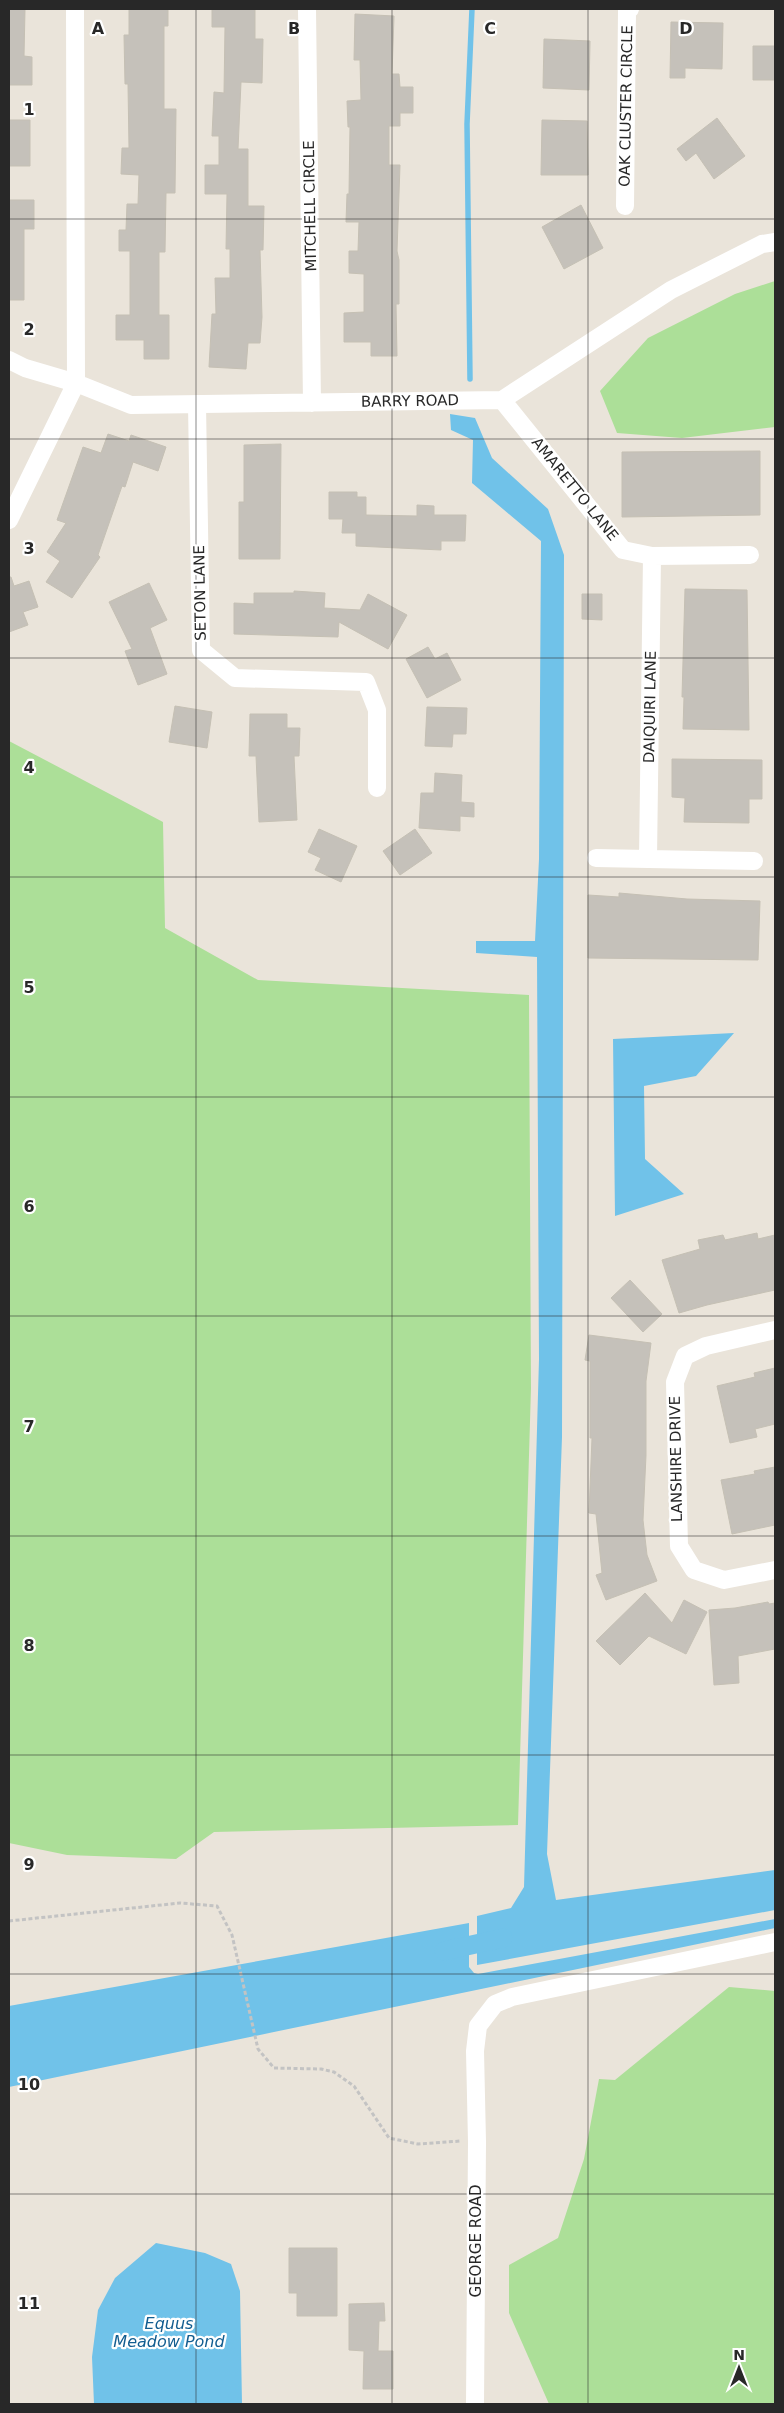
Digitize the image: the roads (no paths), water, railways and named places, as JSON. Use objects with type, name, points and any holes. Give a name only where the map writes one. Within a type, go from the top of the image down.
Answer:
[{"type":"street","points":[[9,520],[76,383],[75,9]]},
{"type":"street","name":"MITCHELL CIRCLE","points":[[307,9],[312,403]]},
{"type":"street","name":"OAK CLUSTER CIRCLE","points":[[625,206],[627,11],[630,9]]},
{"type":"street","points":[[502,400],[670,290],[762,244],[775,242]]},
{"type":"street","name":"BARRY ROAD","points":[[9,360],[25,368],[76,383],[131,405],[502,400]]},
{"type":"street","name":"AMARETTO LANE","points":[[502,400],[623,550],[652,556],[750,555]]},
{"type":"street","name":"SETON LANE","points":[[197,404],[201,650],[235,678],[366,682],[377,710],[377,788]]},
{"type":"street","name":"DAIQUIRI LANE","points":[[648,859],[652,556]]},
{"type":"street","points":[[596,858],[754,861]]},
{"type":"street","name":"LANSHIRE DRIVE","points":[[775,1330],[706,1346],[685,1356],[674,1382],[679,1546],[694,1570],[724,1580],[775,1570]]},
{"type":"street","name":"GEORGE ROAD","points":[[475,2404],[477,2142],[475,2051],[478,2026],[495,2004],[512,1997],[775,1942]]},
{"type":"water","points":[[450,414],[475,418],[492,458],[548,509],[564,555],[562,1437],[547,1854],[556,1900],[775,1870],[775,1910],[477,1965],[477,1916],[511,1908],[524,1887],[539,1359],[537,957],[476,953],[476,941],[535,941],[539,859],[541,541],[472,483],[473,440],[451,430]]},
{"type":"water","points":[[734,1033],[696,1076],[644,1086],[645,1159],[684,1194],[615,1216],[613,1039]]},
{"type":"water","points":[[775,1919],[775,1928],[9,2087],[9,2006],[469,1923],[469,1967],[474,1973],[478,1974]]},
{"type":"water","name":"Equus Meadow Pond","points":[[156,2243],[205,2253],[231,2264],[240,2291],[242,2404],[94,2404],[92,2357],[98,2310],[115,2278]]},
{"type":"waterway","points":[[470,379],[467,124],[472,9]]},
{"type":"waterway","points":[[444,1951],[503,1938]]}]
